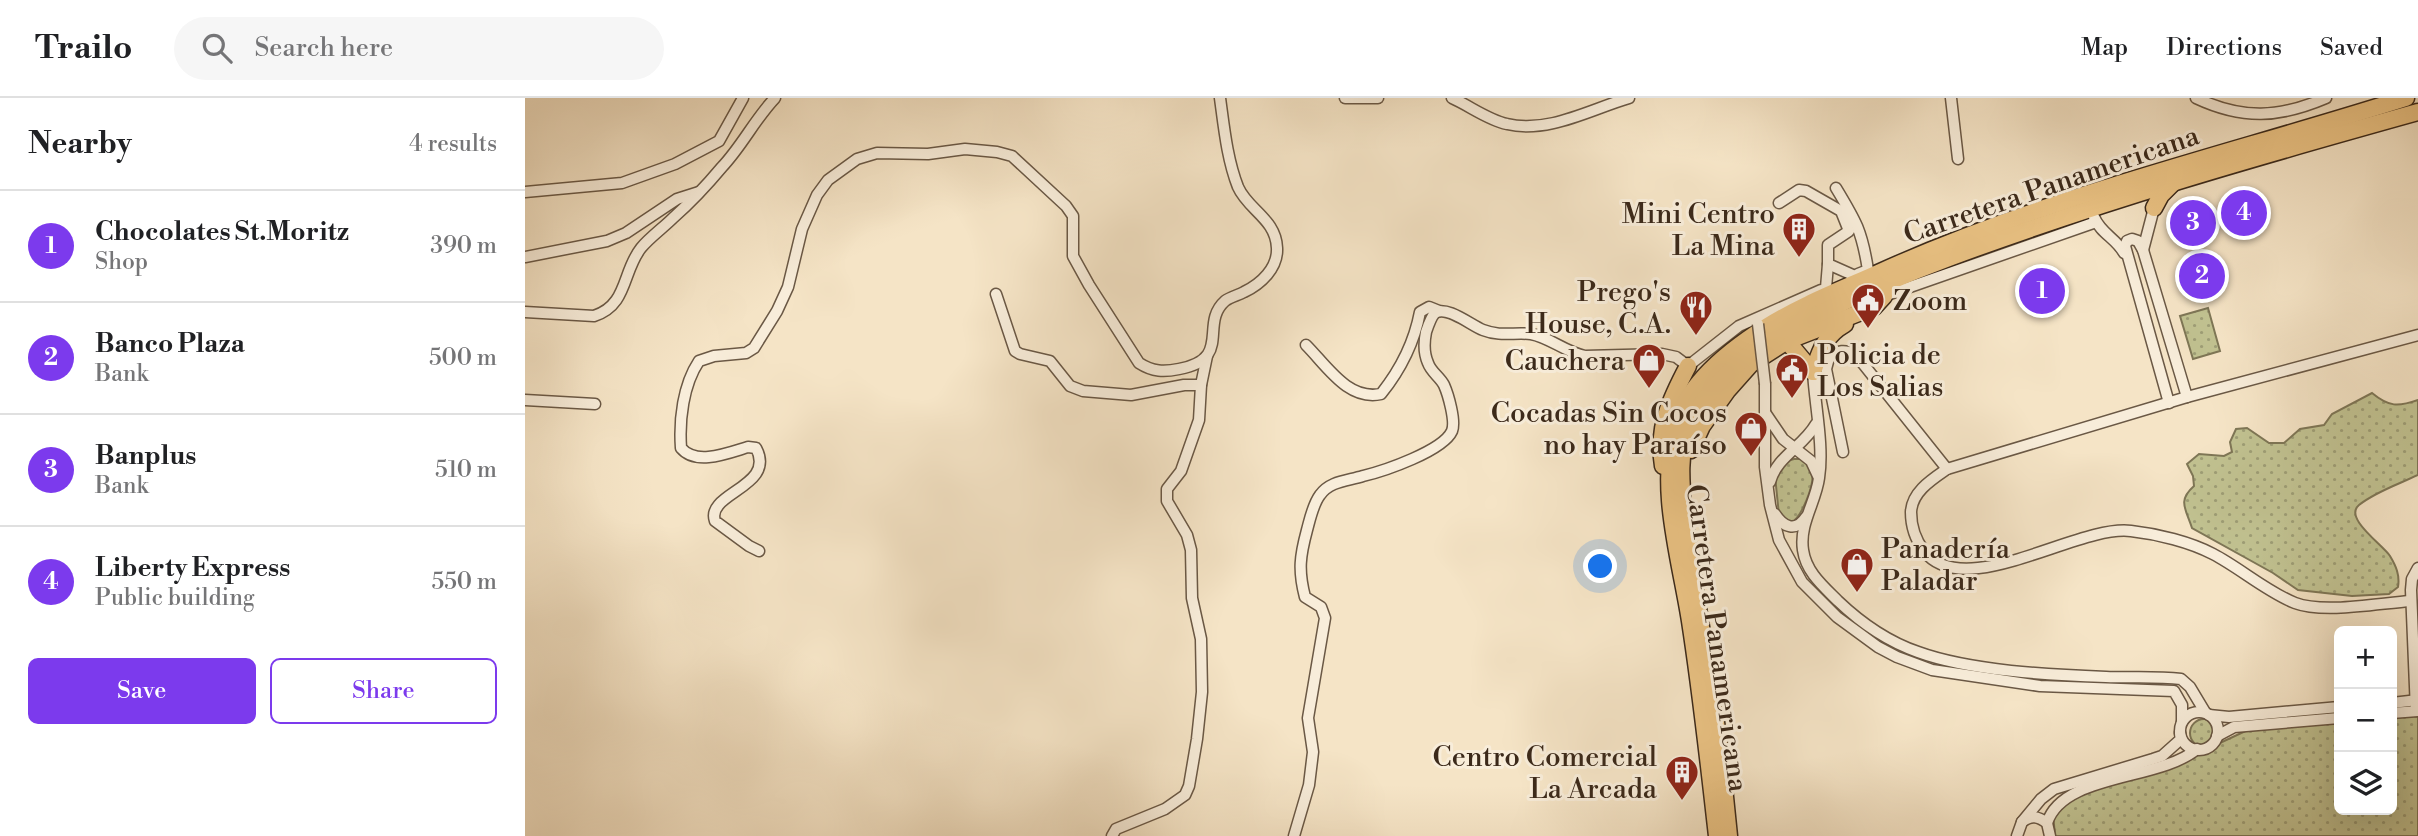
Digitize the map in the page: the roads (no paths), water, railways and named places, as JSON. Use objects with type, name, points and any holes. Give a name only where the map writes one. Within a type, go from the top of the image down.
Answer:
[{"type":"main road","name":"Carretera Panamericana","points":[[1717,836],[1671,449],[1677,422],[1686,401],[1718,364],[1766,327],[1806,305],[1921,253],[2046,207],[2406,98]]},
{"type":"main road","name":"Carretera Panamericana","points":[[1729,836],[1720,748],[1685,525],[1675,489],[1692,420],[1735,366],[1778,333],[1881,295],[2007,236],[2094,216],[2173,183],[2418,112]]},
{"type":"main road","points":[[2154,208],[2161,195],[2173,183]]},
{"type":"main road","points":[[1862,272],[1921,253]]},
{"type":"main road","points":[[1675,489],[1702,426],[1751,364],[1787,341],[1881,295]]},
{"type":"main road","points":[[1813,372],[1822,345],[1834,331],[1881,295]]},
{"type":"main road","points":[[1787,341],[1813,372]]},
{"type":"main road","points":[[1675,489],[1662,464],[1660,444],[1663,419],[1688,366]]},
{"type":"street","points":[[525,192],[622,183],[675,164],[719,141],[743,98]]},
{"type":"street","points":[[525,312],[585,316],[604,313],[613,306],[642,247],[701,191],[731,157],[775,98]]},
{"type":"street","points":[[1112,836],[1116,829],[1165,809],[1185,795],[1189,786],[1202,692],[1201,639],[1192,598],[1191,550],[1187,535],[1167,501],[1167,489],[1181,471],[1199,420],[1201,385],[1212,346],[1216,315],[1226,301],[1260,283],[1268,274],[1277,250],[1271,226],[1238,188],[1220,98]]},
{"type":"street","points":[[1345,98],[1378,98]]},
{"type":"street","points":[[1453,98],[1506,124],[1532,126],[1558,121],[1629,98]]},
{"type":"street","points":[[1951,98],[1958,159]]},
{"type":"street","points":[[2196,98],[2229,111],[2264,114],[2296,109],[2326,98]]},
{"type":"street","points":[[759,551],[715,521],[713,516],[723,502],[755,477],[759,469],[758,452],[755,448],[748,447],[704,457],[694,458],[686,454],[681,448],[680,432],[690,377],[699,361],[746,354],[754,348],[788,287],[802,229],[817,195],[828,180],[856,159],[877,153],[928,154],[965,149],[1012,156],[1066,206],[1073,216],[1073,256],[1139,363],[1151,370],[1168,371],[1194,366],[1207,356]]},
{"type":"street","points":[[1836,188],[1860,229],[1862,272]]},
{"type":"street","points":[[1779,203],[1799,190],[1806,191],[1841,211],[1849,231],[1828,245],[1826,288]]},
{"type":"street","points":[[525,257],[607,241],[625,233],[677,199],[701,191]]},
{"type":"street","points":[[2143,250],[2154,208]]},
{"type":"street","points":[[2094,216],[2102,231],[2119,243],[2128,260]]},
{"type":"street","points":[[2169,403],[2128,260],[2125,246],[2127,241],[2138,241],[2143,250],[2187,397]]},
{"type":"street","points":[[1828,264],[1862,272]]},
{"type":"street","points":[[1306,345],[1348,389],[1360,395],[1381,394],[1402,365],[1416,332],[1420,312],[1429,307],[1446,311],[1482,330],[1499,335],[1538,336],[1573,354],[1662,355],[1676,357],[1688,366],[1724,337],[1862,272]]},
{"type":"street","points":[[996,294],[1015,351],[1050,361],[1070,386],[1083,391],[1131,395],[1184,385],[1201,385]]},
{"type":"street","points":[[1294,836],[1309,785],[1313,752],[1308,718],[1325,618],[1321,607],[1305,597],[1299,575],[1301,554],[1313,510],[1319,495],[1329,486],[1338,481],[1381,471],[1415,457],[1446,439],[1453,429],[1453,418],[1444,384],[1427,362],[1424,346],[1433,314],[1439,311]]},
{"type":"street","points":[[2145,317],[2157,315],[2160,311]]},
{"type":"street","points":[[1758,320],[1765,384],[1763,445],[1770,505],[1779,540],[1802,582],[1837,617],[1878,647],[1897,657],[1941,671],[2040,686],[2174,691],[2182,705],[2181,739],[2162,756],[2054,789],[2041,799],[2022,822],[2017,836]]},
{"type":"street","points":[[2411,601],[2322,608],[2295,603],[2211,553],[2194,546],[2131,531],[2106,533],[1987,567],[1947,567],[1929,557],[1916,540],[1911,522],[1912,502],[1922,489],[1947,469],[2187,397],[2418,335]]},
{"type":"street","points":[[1843,452],[1826,369],[1829,358],[1837,351],[1856,355],[1947,469]]},
{"type":"street","points":[[1813,372],[1821,450],[1819,479],[1807,516],[1803,550],[1813,575],[1846,607],[1903,646],[1918,653],[1962,663],[2041,674],[2181,679],[2217,723],[2217,736]]},
{"type":"street","points":[[525,400],[595,404]]},
{"type":"street","points":[[1766,414],[1783,439],[1811,461],[1819,479]]},
{"type":"street","points":[[1768,489],[1774,468],[1809,436],[1817,424]]},
{"type":"street","points":[[1770,505],[1782,524],[1788,527],[1796,526],[1807,516]]},
{"type":"street","points":[[2417,706],[2411,601],[2412,579],[2418,568]]},
{"type":"street","points":[[2397,704],[2417,706]]},
{"type":"street","points":[[2397,712],[2417,706]]},
{"type":"street","points":[[2182,721],[2192,713],[2229,717],[2334,707]]},
{"type":"street","points":[[2276,713],[2277,724]]},
{"type":"street","points":[[2050,836],[2047,823],[2050,813],[2063,799],[2077,791],[2161,767],[2211,745],[2217,736],[2234,727],[2334,718]]},
{"type":"street","points":[[2180,733],[2187,746],[2197,749]]},
{"type":"street","points":[[2022,822],[2026,818],[2037,817],[2047,823]]},
{"type":"place","name":"Liberty Express","points":[[2244,213]]},
{"type":"place","name":"Banplus","points":[[2193,223]]},
{"type":"place","name":"Mini Centro La Mina","points":[[1799,259]]},
{"type":"place","name":"Banco Plaza","points":[[2202,276]]},
{"type":"place","name":"Chocolates St.Moritz","points":[[2042,291]]},
{"type":"place","name":"Zoom","points":[[1868,330]]},
{"type":"place","name":"Prego's House, C.A.","points":[[1696,337]]},
{"type":"place","name":"Cauchera","points":[[1649,390]]},
{"type":"place","name":"Policia de Los Salias","points":[[1792,400]]},
{"type":"place","name":"Cocadas Sin Cocos no hay Paraíso","points":[[1751,458]]},
{"type":"place","name":"Panadería Paladar","points":[[1857,594]]},
{"type":"place","name":"Centro Comercial La Arcada","points":[[1682,802]]}]
